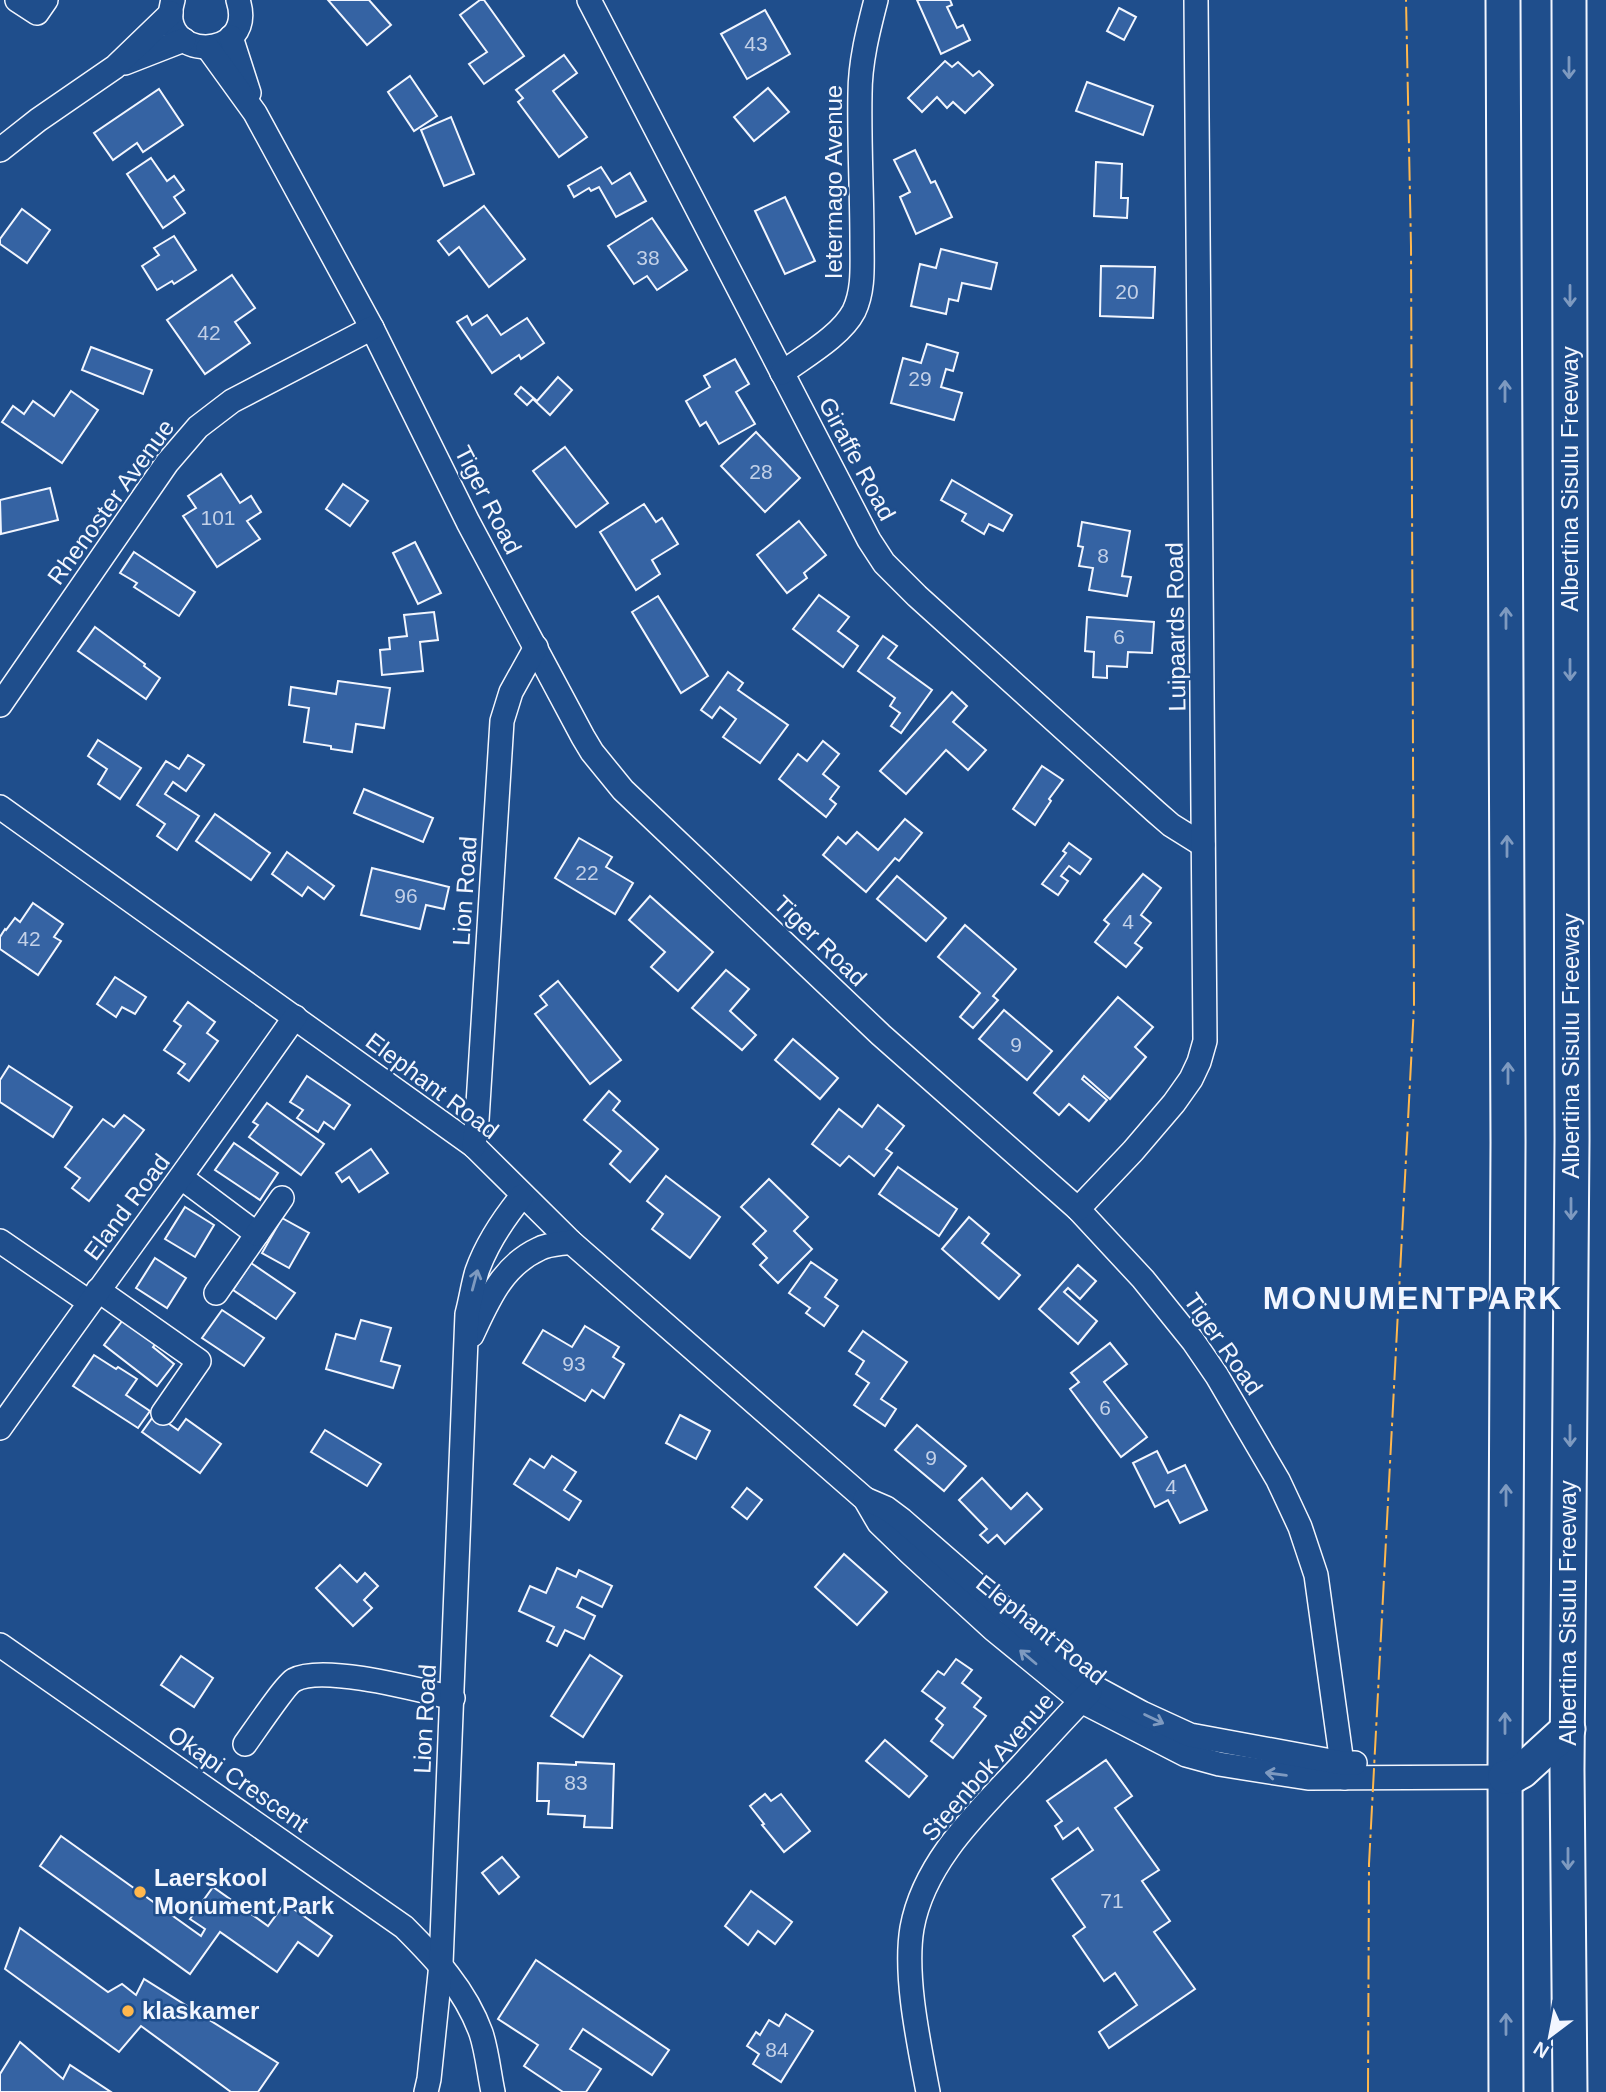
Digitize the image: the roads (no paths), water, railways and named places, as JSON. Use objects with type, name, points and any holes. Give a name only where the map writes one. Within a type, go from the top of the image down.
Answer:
[{"type":"highway","points":[[1503,0],[1511,1772],[1506,2092]]},
{"type":"highway","name":"Albertina Sisulu Freeway","points":[[1569,0],[1572,1140],[1567,1729],[1570,2092]]},
{"type":"highway","points":[[1511,1772],[1567,1729]]},
{"type":"highway","points":[[1511,1772],[1549,1791],[1568,1812]]},
{"type":"street","points":[[17,0],[37,13],[46,0]]},
{"type":"street","name":"Giraffe Road","points":[[590,0],[869,540],[884,563],[1156,812],[1203,845]]},
{"type":"street","name":"Ietermago Avenue","points":[[782,373],[844,325],[859,299],[862,282],[860,92],[864,43],[876,0]]},
{"type":"street","name":"Luipaards Road","points":[[1078,1209],[1174,1103],[1191,1079],[1205,1041],[1196,0]]},
{"type":"street","points":[[172,4],[172,23],[177,33],[199,48],[208,48],[225,43],[237,30],[243,4]]},
{"type":"street","points":[[115,67],[172,4]]},
{"type":"street","name":"Tiger Road","points":[[231,37],[255,113]]},
{"type":"street","points":[[0,150],[115,67],[184,40]]},
{"type":"street","name":"Tiger Road","points":[[208,48],[255,113],[372,328],[468,522],[592,752],[623,790],[881,1035],[1078,1209],[1143,1279],[1193,1341],[1217,1376],[1278,1480],[1300,1527],[1316,1576],[1343,1771]]},
{"type":"street","name":"Rhenoster Avenue","points":[[0,705],[167,463],[198,427],[232,401],[372,328]]},
{"type":"street","name":"Lion Road","points":[[474,1146],[502,722],[511,692],[536,647]]},
{"type":"street","name":"Elephant Road","points":[[0,807],[474,1146],[571,1242],[865,1499],[886,1508],[916,1546],[1087,1694],[1142,1713],[1190,1735],[1343,1771],[1511,1772]]},
{"type":"street","name":"Eland Road","points":[[0,1428],[295,1017]]},
{"type":"street","points":[[182,1178],[257,1234]]},
{"type":"street","name":"Lion Road","points":[[426,2092],[441,1964],[467,1314],[477,1272],[506,1215],[522,1196]]},
{"type":"street","points":[[216,1293],[282,1198]]},
{"type":"street","points":[[0,1241],[199,1361],[163,1413]]},
{"type":"street","name":"Lion Road","points":[[466,1347],[505,1274],[540,1248],[571,1242]]},
{"type":"street","name":"Okapi Crescent","points":[[0,1645],[404,1927],[441,1964],[468,2005],[481,2034],[493,2092]]},
{"type":"street","points":[[245,1744],[292,1680],[309,1676],[323,1674],[396,1685],[453,1698]]},
{"type":"street","name":"Steenbok Avenue","points":[[928,2092],[913,2003],[911,1959],[912,1928],[927,1882],[952,1844],[973,1819],[1087,1694]]},
{"type":"place","name":"Laerskool Monument Park","points":[[140,1892]]},
{"type":"place","name":"klaskamer","points":[[128,2011]]},
{"type":"district","name":"MONUMENTPARK","points":[[1413,1298]]}]
